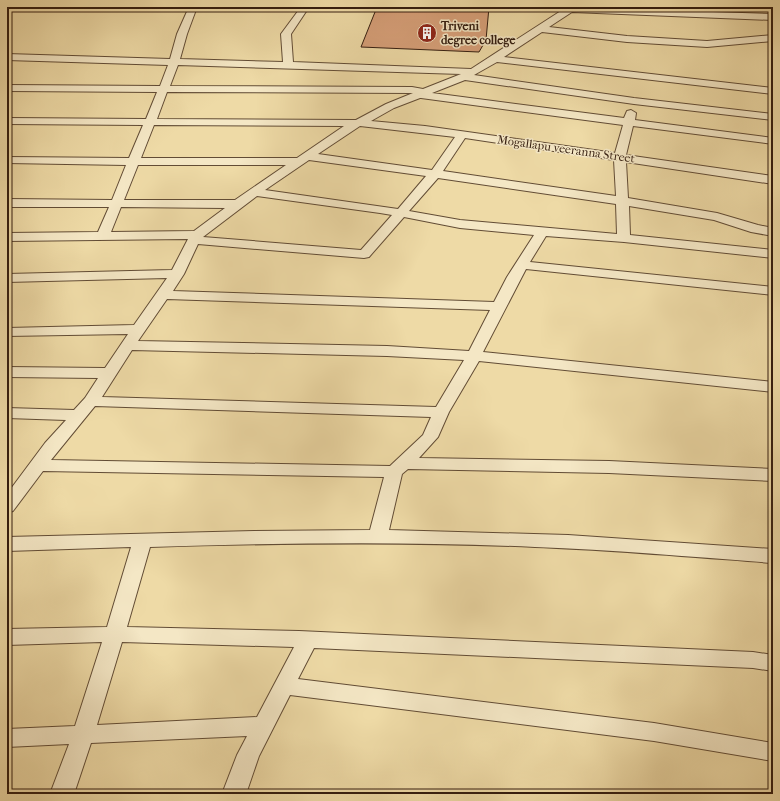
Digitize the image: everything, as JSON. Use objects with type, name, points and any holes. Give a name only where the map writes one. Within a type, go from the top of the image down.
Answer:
[{"type":"street","points":[[7,11],[13,7]]},
{"type":"street","points":[[103,236],[164,89],[174,63],[182,34],[193,7]]},
{"type":"street","points":[[288,66],[286,34],[304,7]]},
{"type":"street","points":[[7,507],[51,447],[91,401],[128,345],[164,295],[201,231],[237,204],[358,123],[390,106],[468,75],[572,8],[773,17]]},
{"type":"street","points":[[540,29],[707,44],[773,38]]},
{"type":"street","points":[[7,57],[420,69],[634,101],[773,117]]},
{"type":"street","points":[[495,59],[773,91]]},
{"type":"street","points":[[7,88],[412,90],[421,94],[472,103],[773,141]]},
{"type":"street","points":[[624,238],[620,156],[634,101]]},
{"type":"street","name":"Mogallapu veeranna Street","points":[[7,121],[358,123],[462,134],[620,156],[773,180]]},
{"type":"street","points":[[7,237],[103,236],[196,238],[364,254],[435,174],[462,134]]},
{"type":"street","points":[[7,160],[134,162],[304,159],[435,174],[549,190],[696,213],[717,217],[756,230],[773,232]]},
{"type":"street","points":[[255,192],[400,213],[460,224],[624,238],[773,254]]},
{"type":"street","points":[[7,203],[237,204]]},
{"type":"street","points":[[378,537],[399,467],[430,437],[441,412],[474,356],[522,265],[542,232]]},
{"type":"street","points":[[522,265],[773,291]]},
{"type":"street","points":[[7,278],[177,274]]},
{"type":"street","points":[[164,295],[500,306]]},
{"type":"street","points":[[7,332],[139,330]]},
{"type":"street","points":[[128,345],[387,351],[474,356],[773,387]]},
{"type":"street","points":[[7,372],[110,373]]},
{"type":"street","points":[[91,401],[441,412]]},
{"type":"street","points":[[7,412],[79,415]]},
{"type":"street","points":[[38,465],[609,467],[773,475]]},
{"type":"street","points":[[7,544],[312,536],[378,537],[579,542],[773,556]]},
{"type":"street","points":[[62,794],[83,736],[142,541]]},
{"type":"street","points":[[7,637],[115,634],[308,640],[752,660],[773,663]]},
{"type":"street","points":[[239,793],[248,755],[308,640]]},
{"type":"street","points":[[285,686],[654,732],[773,752]]},
{"type":"street","points":[[7,738],[83,736],[264,726]]},
{"type":"building","name":"Triveni degree college","points":[[377,7],[489,7],[486,40],[479,52],[361,47]]},
{"type":"place","name":"Triveni degree college","points":[[427,33]]}]
